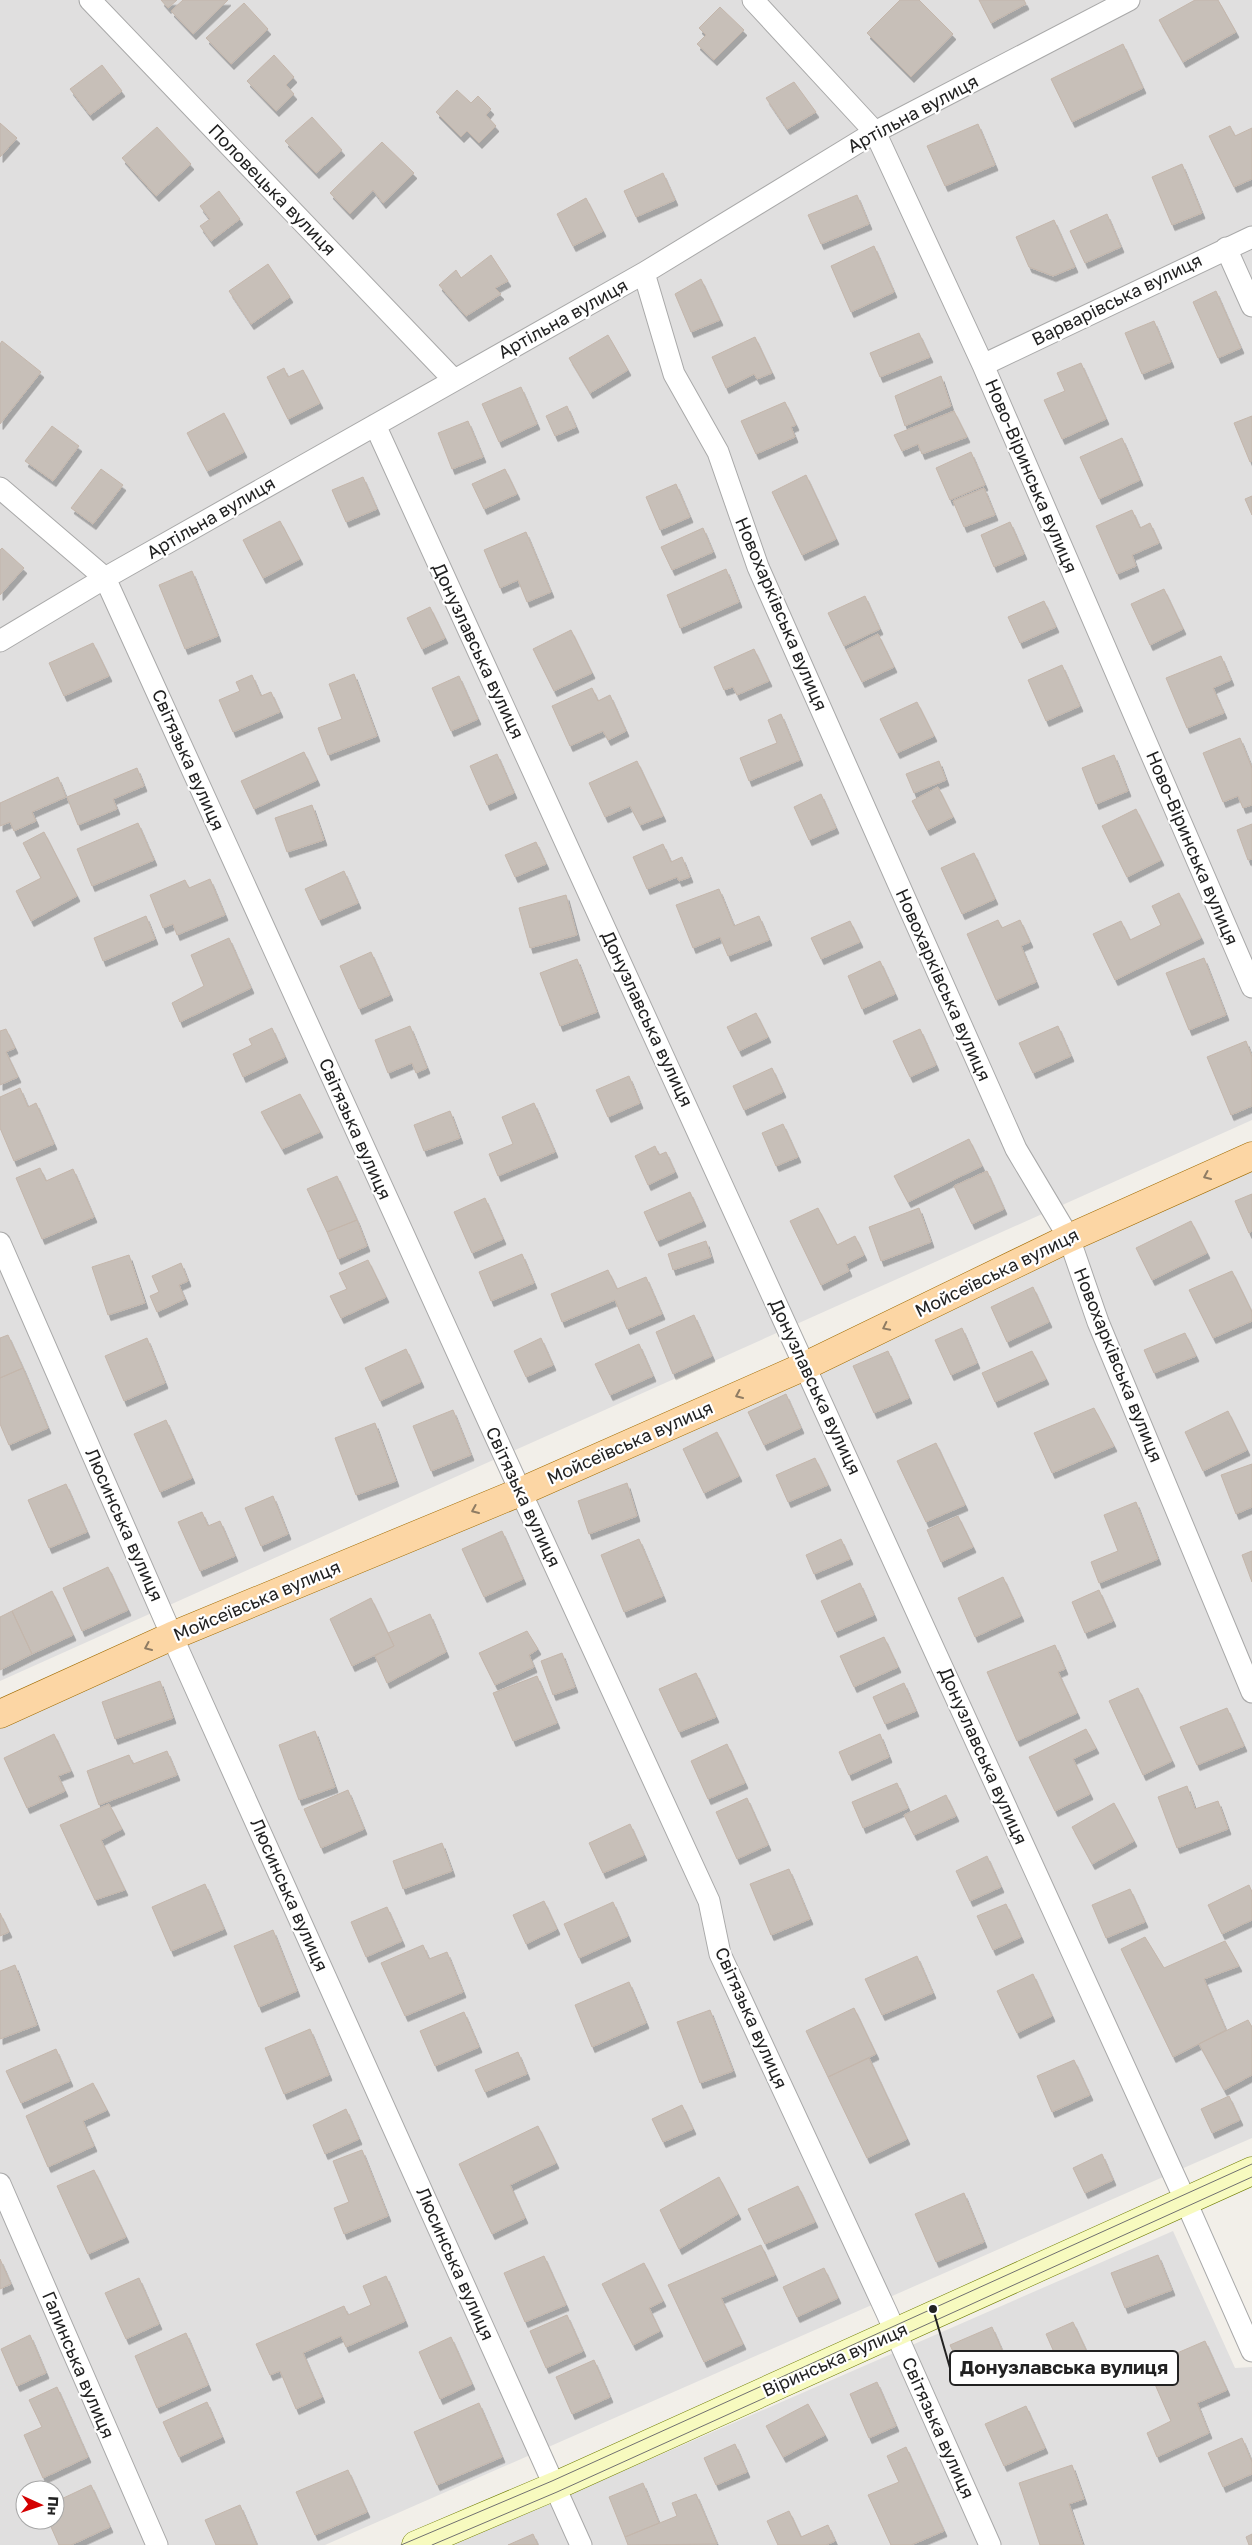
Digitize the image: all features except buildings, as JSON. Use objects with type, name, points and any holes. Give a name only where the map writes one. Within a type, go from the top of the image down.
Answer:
[{"type":"main road","name":"Мойсеївська вулиця","points":[[0,1714],[172,1636],[520,1492],[805,1366],[1069,1238],[1252,1156]]},
{"type":"main road","name":"Віринська вулиця","points":[[416,2545],[555,2486],[1252,2170]]},
{"type":"street","name":"Половецька вулиця","points":[[90,0],[454,380]]},
{"type":"street","name":"Ново-Віринська вулиця","points":[[753,0],[875,132],[983,365],[1252,987]]},
{"type":"street","name":"Артільна вулиця","points":[[0,641],[106,578],[644,273],[875,132],[1128,0]]},
{"type":"street","name":"Варварівська вулиця","points":[[983,365],[1252,237]]},
{"type":"street","points":[[1226,248],[1252,306]]},
{"type":"street","name":"Новохарківська вулиця","points":[[644,273],[674,374],[718,452],[762,576],[1016,1149],[1069,1238],[1098,1322],[1252,1692]]},
{"type":"street","name":"Донузлавська вулиця","points":[[375,425],[1186,2201],[1252,2351]]},
{"type":"street","name":"Світязька вулиця","points":[[0,488],[106,578],[520,1492],[709,1901],[720,1954],[896,2332],[990,2545]]},
{"type":"street","name":"Люсинська вулиця","points":[[0,1243],[172,1636],[581,2545]]},
{"type":"street","name":"Галинська вулиця","points":[[0,2184],[157,2545]]},
{"type":"shaded area","points":[[0,0],[1252,0],[1252,1120],[0,1681]]},
{"type":"shaded area","points":[[1252,1171],[1252,2138],[325,2545],[0,2545],[0,1725]]},
{"type":"shaded area","points":[[1173,2231],[1235,2368],[1252,2367],[1252,2545],[454,2545]]},
{"type":"tram line","points":[[401,2545],[552,2481],[1252,2164]]},
{"type":"tram line","points":[[432,2545],[557,2492],[1252,2177]]},
{"type":"place","name":"Донузлавська вулиця","points":[[933,2309]]}]
